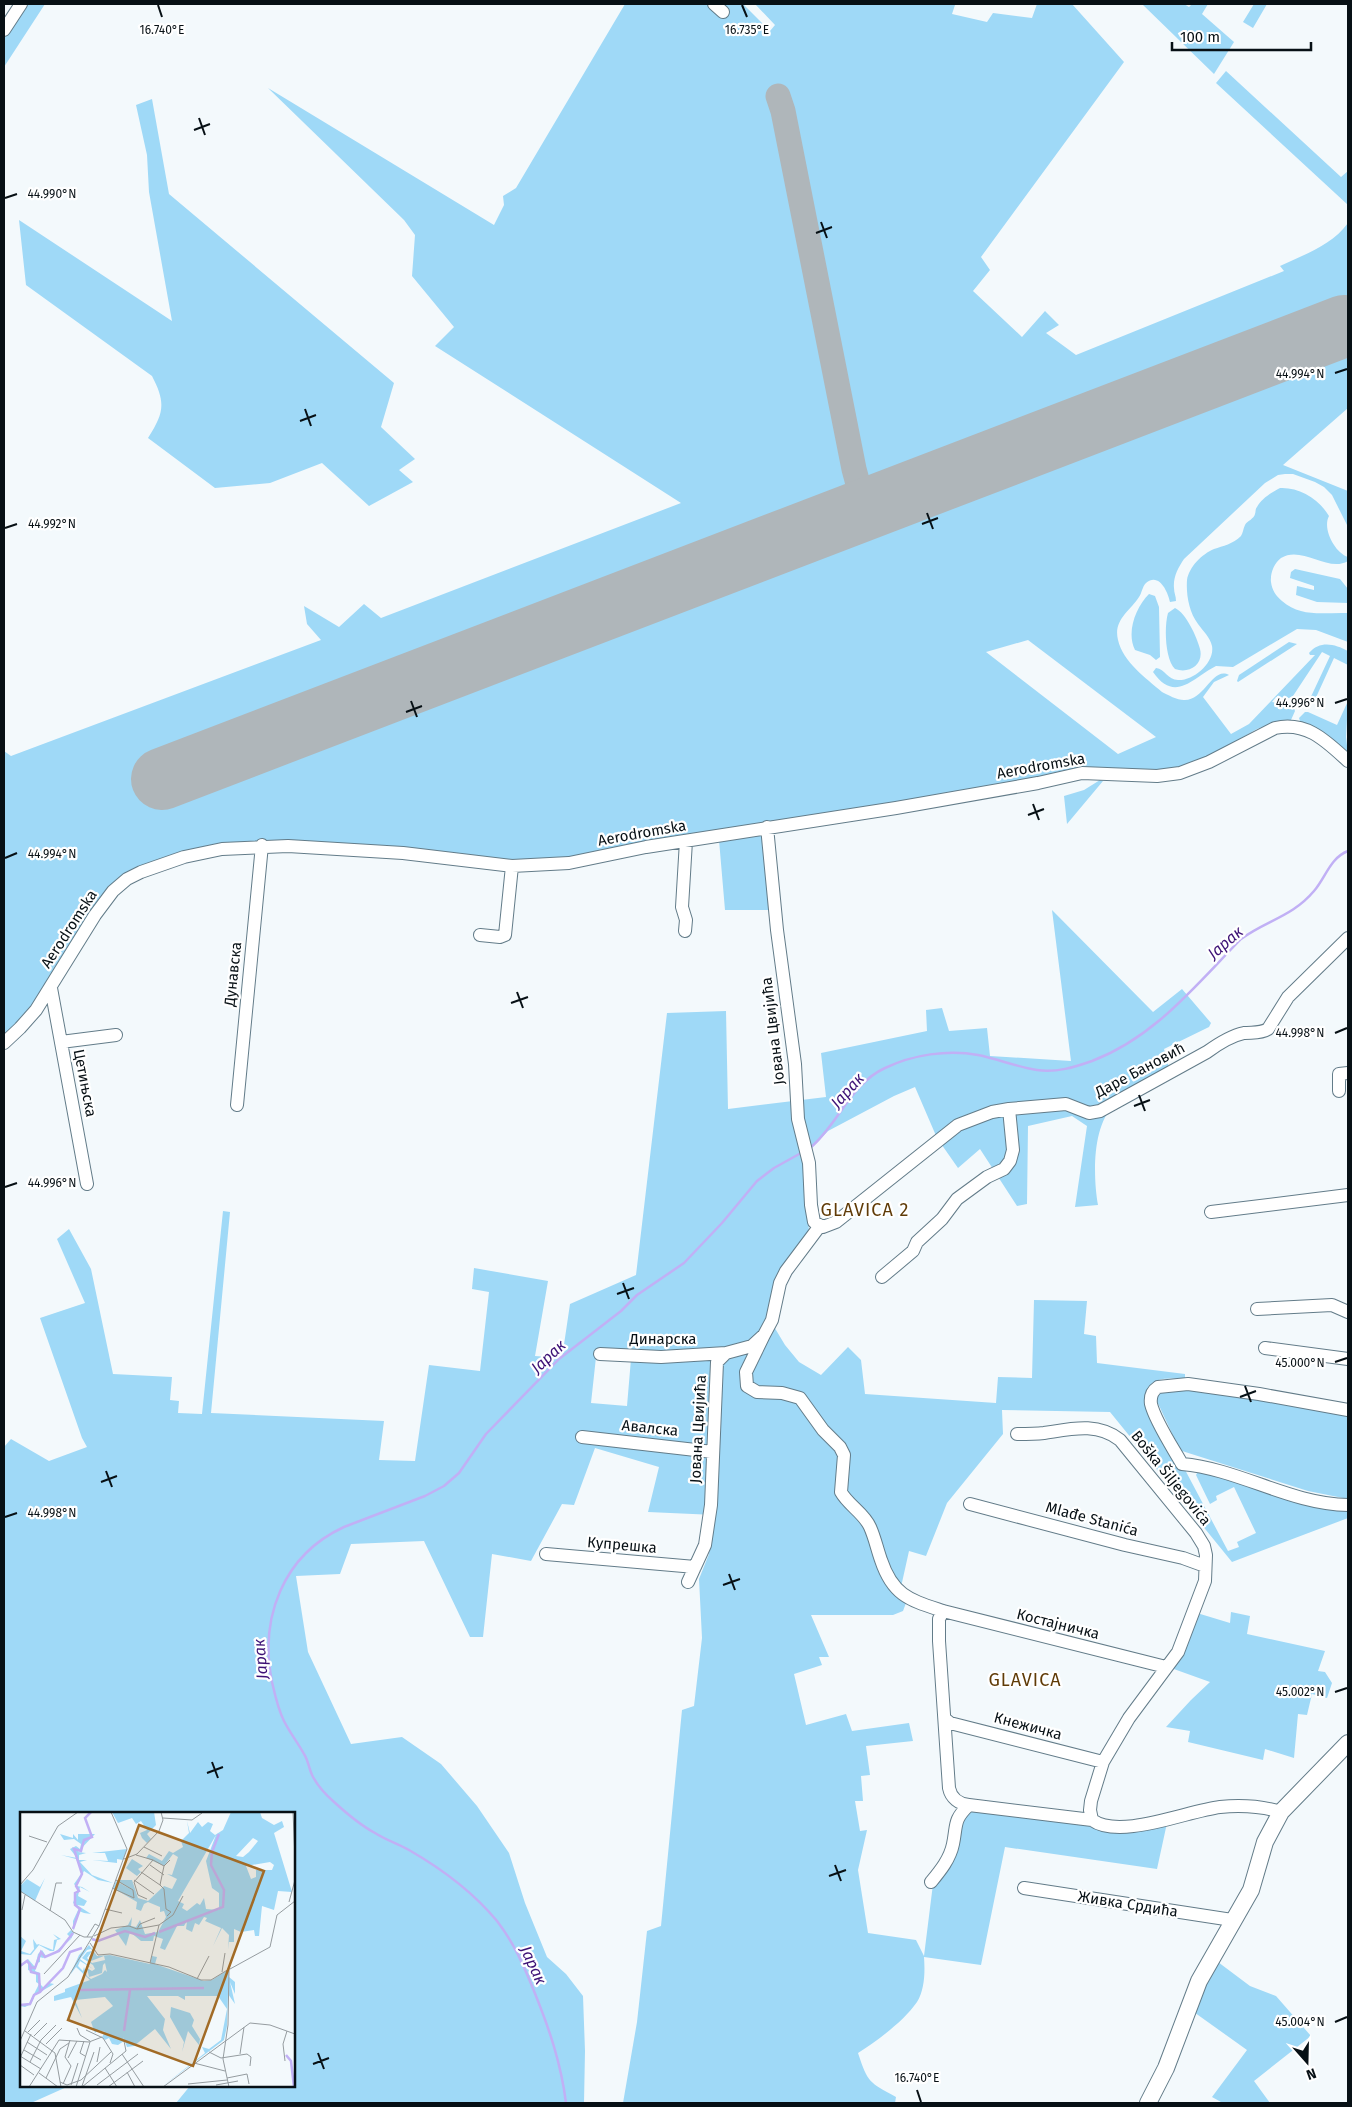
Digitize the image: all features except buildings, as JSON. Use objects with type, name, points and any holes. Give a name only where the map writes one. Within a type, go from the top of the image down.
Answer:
[{"type":"main road","points":[[1148,2103],[1166,2068],[1199,1980],[1250,1890],[1265,1842],[1281,1812],[1348,1743]]},
{"type":"street","points":[[4,30],[21,4]]},
{"type":"street","name":"Aerodromska","points":[[4,1043],[26,1022],[51,988],[95,915],[113,891],[127,880],[151,867],[184,857],[222,849],[262,845],[338,848],[403,853],[512,866],[569,863],[646,847],[1038,784],[1082,773],[1157,776],[1180,773],[1209,762],[1275,728],[1286,726],[1299,727],[1316,735],[1348,761]]},
{"type":"street","name":"Јована Цвијића","points":[[767,827],[779,949],[795,1064],[798,1119],[809,1163],[812,1219],[820,1226]]},
{"type":"street","points":[[685,931],[686,920],[682,907],[686,842]]},
{"type":"street","name":"Дунавска","points":[[237,1105],[262,845]]},
{"type":"street","points":[[480,935],[500,937],[505,935],[512,866]]},
{"type":"street","name":"Даре Бановић","points":[[1009,1109],[1066,1104],[1089,1113],[1100,1111],[1238,1034],[1264,1032],[1268,1029],[1278,1010],[1288,997],[1348,938]]},
{"type":"street","name":"Цетињска","points":[[51,988],[87,1184]]},
{"type":"street","points":[[61,1042],[116,1035]]},
{"type":"street","points":[[1339,1091],[1339,1074],[1348,1073]]},
{"type":"street","points":[[726,1353],[752,1346],[764,1335],[772,1320],[780,1283],[786,1271],[820,1226],[827,1227],[836,1222],[958,1125],[992,1112],[1009,1109],[1013,1150],[1010,1162],[1004,1169],[987,1177],[957,1199],[942,1219],[917,1242],[913,1251],[882,1277]]},
{"type":"street","points":[[1211,1212],[1348,1195]]},
{"type":"street","points":[[1257,1309],[1332,1306],[1348,1312]]},
{"type":"street","name":"Костајничка","points":[[764,1335],[746,1372],[747,1386],[756,1392],[782,1393],[800,1398],[824,1430],[840,1447],[844,1461],[841,1492],[870,1527],[884,1568],[894,1588],[915,1601],[943,1611],[1166,1667]]},
{"type":"street","points":[[1265,1348],[1348,1358]]},
{"type":"street","name":"Јована Цвијића","points":[[688,1582],[705,1545],[711,1505],[718,1362],[726,1353]]},
{"type":"street","name":"Динарска","points":[[600,1354],[661,1357],[726,1353]]},
{"type":"street","points":[[1348,1410],[1259,1394],[1188,1384],[1162,1386],[1155,1389],[1151,1397],[1155,1413],[1182,1464],[1203,1466],[1317,1502],[1348,1505]]},
{"type":"street","name":"Boška Šiljegovića","points":[[1017,1434],[1088,1428],[1113,1434],[1129,1450],[1196,1533],[1204,1546],[1205,1581],[1189,1626],[1178,1652],[1152,1690],[1129,1718],[1103,1762],[1091,1801],[1092,1820]]},
{"type":"street","name":"Авалска","points":[[582,1437],[713,1452]]},
{"type":"street","name":"Mlađe Stanića","points":[[970,1504],[1125,1545],[1183,1558],[1206,1566]]},
{"type":"street","name":"Купрешка","points":[[546,1554],[695,1567]]},
{"type":"street","points":[[943,1611],[939,1619],[939,1641],[942,1714],[945,1719],[944,1728],[950,1793],[963,1804],[1092,1820],[1104,1826],[1120,1827],[1149,1823],[1218,1808],[1256,1806],[1281,1812]]},
{"type":"street","name":"Кнежичка","points":[[945,1719],[950,1723],[1103,1762]]},
{"type":"street","points":[[931,1882],[944,1866],[953,1845],[954,1826],[961,1812],[969,1805]]},
{"type":"street","name":"Живка Срдића","points":[[1024,1888],[1232,1920]]},
{"type":"shaded area","points":[[27,4],[45,4],[4,67],[4,39]]},
{"type":"shaded area","points":[[625,4],[743,4],[770,31],[775,25],[755,4],[948,4],[955,5],[952,14],[987,22],[993,13],[1032,18],[1037,4],[1072,4],[1124,62],[981,257],[990,270],[973,291],[1022,337],[1045,311],[1059,325],[1046,333],[1076,355],[1284,271],[1280,266],[1326,244],[1348,223],[1348,408],[1283,465],[1348,491],[1348,527],[1332,495],[1324,487],[1293,474],[1278,475],[1265,483],[1184,559],[1174,580],[1176,601],[1170,602],[1165,589],[1159,582],[1151,580],[1146,583],[1139,597],[1120,621],[1117,633],[1121,648],[1142,675],[1162,692],[1178,699],[1191,699],[1198,695],[1218,675],[1229,675],[1214,682],[1203,697],[1231,734],[1249,724],[1315,655],[1310,655],[1309,653],[1318,646],[1328,644],[1348,651],[1348,665],[1334,658],[1313,704],[1308,703],[1330,656],[1322,652],[1293,696],[1289,698],[1276,697],[1272,702],[1293,706],[1295,711],[1291,720],[1257,729],[1202,761],[1159,773],[1099,770],[565,860],[524,863],[281,842],[129,874],[35,1004],[4,1038],[4,751],[11,756],[321,640],[307,624],[304,606],[339,627],[364,604],[381,618],[681,503],[435,346],[454,327],[412,276],[415,235],[404,220],[268,88],[494,225],[504,205],[503,196],[516,188]],"holes":[[[1028,640],[1156,737],[1118,754],[986,652]]]},
{"type":"shaded area","points":[[1142,4],[1184,4],[1189,7],[1192,4],[1208,4],[1202,14],[1234,42],[1214,74]]},
{"type":"shaded area","points":[[1254,4],[1267,4],[1253,28],[1243,22]]},
{"type":"shaded area","points":[[1226,71],[1341,177],[1348,171],[1348,205],[1216,83]]},
{"type":"shaded area","points":[[152,99],[169,194],[394,383],[381,427],[415,459],[399,470],[413,482],[369,506],[322,463],[270,483],[215,488],[148,438],[157,422],[161,408],[160,394],[152,376],[26,285],[19,220],[172,321],[149,192],[147,155],[136,105]]},
{"type":"shaded area","points":[[1280,488],[1301,492],[1320,504],[1329,516],[1327,527],[1331,540],[1343,555],[1348,557],[1348,561],[1332,564],[1298,555],[1289,555],[1281,558],[1274,566],[1272,572],[1271,582],[1273,590],[1282,601],[1297,610],[1314,613],[1348,613],[1348,642],[1316,630],[1297,629],[1233,667],[1216,666],[1184,685],[1177,687],[1169,686],[1161,681],[1153,672],[1156,668],[1162,670],[1175,680],[1184,680],[1202,670],[1210,659],[1212,652],[1210,640],[1192,614],[1189,603],[1187,580],[1190,570],[1205,554],[1238,539],[1245,525],[1254,516],[1259,504],[1267,496]]},
{"type":"shaded area","points":[[1295,569],[1340,579],[1348,589],[1348,603],[1317,602],[1296,595],[1297,586],[1314,590],[1314,586],[1290,578],[1291,572]]},
{"type":"shaded area","points":[[1149,594],[1155,596],[1159,607],[1160,657],[1156,660],[1150,655],[1135,650],[1132,643],[1132,628],[1136,613]]},
{"type":"shaded area","points":[[1175,608],[1187,620],[1200,649],[1201,655],[1198,664],[1190,669],[1175,669],[1167,651],[1168,613]]},
{"type":"shaded area","points":[[1289,642],[1297,644],[1237,681],[1239,675]]},
{"type":"shaded area","points":[[1348,701],[1346,737],[1348,754],[1301,724],[1299,718],[1305,712],[1308,712],[1337,725]]},
{"type":"shaded area","points":[[1100,780],[1103,781],[1067,824],[1064,796],[1084,790]]},
{"type":"shaded area","points":[[761,833],[772,910],[725,910],[719,840]]},
{"type":"shaded area","points":[[1052,910],[1153,1012],[1182,989],[1211,1023],[1209,1027],[1164,1049],[1170,1071],[1126,1095],[1107,1114],[1098,1138],[1096,1152],[1095,1181],[1098,1205],[1075,1207],[1087,1126],[1072,1116],[1028,1126],[1027,1204],[1017,1206],[980,1149],[958,1168],[937,1138],[915,1087],[828,1131],[803,1157],[807,1171],[809,1238],[782,1273],[776,1286],[770,1318],[764,1332],[756,1341],[747,1346],[721,1351],[675,1353],[597,1348],[591,1403],[627,1406],[631,1359],[676,1361],[711,1359],[742,1353],[762,1341],[773,1325],[785,1345],[799,1362],[821,1375],[848,1347],[861,1360],[865,1394],[996,1403],[998,1377],[1032,1378],[1034,1300],[1087,1301],[1084,1334],[1096,1336],[1097,1363],[1185,1374],[1185,1379],[1163,1379],[1152,1384],[1148,1388],[1147,1404],[1173,1459],[1183,1466],[1228,1551],[1239,1547],[1237,1542],[1256,1533],[1234,1487],[1216,1496],[1217,1500],[1210,1504],[1196,1475],[1199,1469],[1207,1468],[1318,1505],[1348,1507],[1348,1518],[1232,1562],[1110,1412],[1002,1410],[1003,1434],[947,1503],[926,1556],[909,1551],[901,1587],[901,1597],[906,1603],[903,1611],[893,1615],[811,1615],[829,1657],[819,1657],[822,1665],[794,1674],[806,1725],[846,1714],[852,1731],[909,1723],[913,1741],[866,1746],[870,1775],[861,1776],[863,1801],[855,1801],[860,1831],[867,1830],[858,1870],[868,1933],[916,1940],[924,1956],[933,1884],[950,1842],[969,1809],[1089,1823],[1119,1831],[1137,1830],[1167,1823],[1157,1869],[1005,1847],[981,1965],[924,1957],[923,1986],[917,2002],[882,2037],[858,2053],[867,2076],[880,2088],[896,2097],[895,2103],[623,2103],[637,2022],[647,1931],[661,1926],[682,1710],[694,1706],[702,1638],[699,1579],[709,1554],[715,1515],[648,1512],[659,1467],[595,1448],[574,1505],[562,1504],[531,1561],[492,1554],[483,1637],[470,1637],[424,1541],[351,1544],[340,1574],[296,1576],[308,1652],[351,1744],[402,1737],[441,1764],[477,1806],[509,1853],[525,1903],[547,1957],[566,1974],[583,1996],[584,2103],[176,2103],[189,2087],[295,2087],[295,1812],[20,1812],[20,2087],[67,2087],[31,2103],[4,2103],[4,1447],[11,1439],[49,1461],[87,1447],[82,1438],[40,1318],[85,1303],[57,1239],[69,1229],[91,1269],[113,1374],[172,1377],[170,1400],[179,1401],[178,1413],[202,1414],[223,1211],[230,1212],[211,1413],[384,1421],[379,1460],[415,1461],[429,1365],[480,1371],[489,1292],[472,1289],[474,1268],[548,1281],[535,1356],[562,1358],[570,1304],[636,1275],[667,1013],[726,1011],[728,1109],[826,1097],[821,1053],[927,1031],[926,1010],[942,1008],[949,1031],[987,1028],[990,1056],[1071,1061]]},
{"type":"shaded area","points":[[1163,1385],[1348,1412],[1348,1499],[1308,1491],[1182,1451],[1155,1397]]},
{"type":"shaded area","points":[[1231,1612],[1250,1616],[1247,1634],[1325,1651],[1318,1671],[1325,1672],[1332,1683],[1327,1698],[1312,1694],[1307,1715],[1298,1714],[1294,1758],[1265,1749],[1263,1760],[1188,1742],[1190,1731],[1166,1727],[1210,1682],[1171,1668],[1197,1613],[1230,1623]]},
{"type":"shaded area","points":[[1214,1959],[1250,1986],[1276,1996],[1311,2036],[1254,2081],[1270,2103],[1219,2103],[1221,2102],[1212,2097],[1247,2050],[1191,2010]]},
{"type":"waterway","name":"Јарак","points":[[810,1148],[829,1128],[862,1084],[873,1075],[896,1063],[930,1054],[966,1053],[1030,1069],[1051,1071],[1092,1061],[1115,1051],[1155,1024],[1173,1009],[1241,939],[1288,913],[1306,900],[1318,886],[1332,863],[1348,851]]},
{"type":"waterway","name":"Јарак","points":[[566,2103],[558,2060],[539,2005],[518,1955],[497,1921],[478,1900],[445,1873],[353,1818],[327,1795],[314,1779],[305,1756],[282,1716],[274,1692],[269,1658],[269,1635],[273,1612],[280,1591],[291,1571],[305,1554],[323,1539],[344,1527],[425,1496],[444,1486],[459,1473],[486,1434],[559,1359],[621,1311],[637,1295],[684,1263],[722,1223],[757,1181],[774,1168],[801,1153]]},
{"type":"taxiway","points":[[778,96],[783,111],[854,469],[865,510]]},
{"type":"runway","points":[[162,779],[1344,326]]},
{"type":"district","name":"GLAVICA 2","points":[[865,1210]]},
{"type":"district","name":"GLAVICA","points":[[1025,1680]]}]
